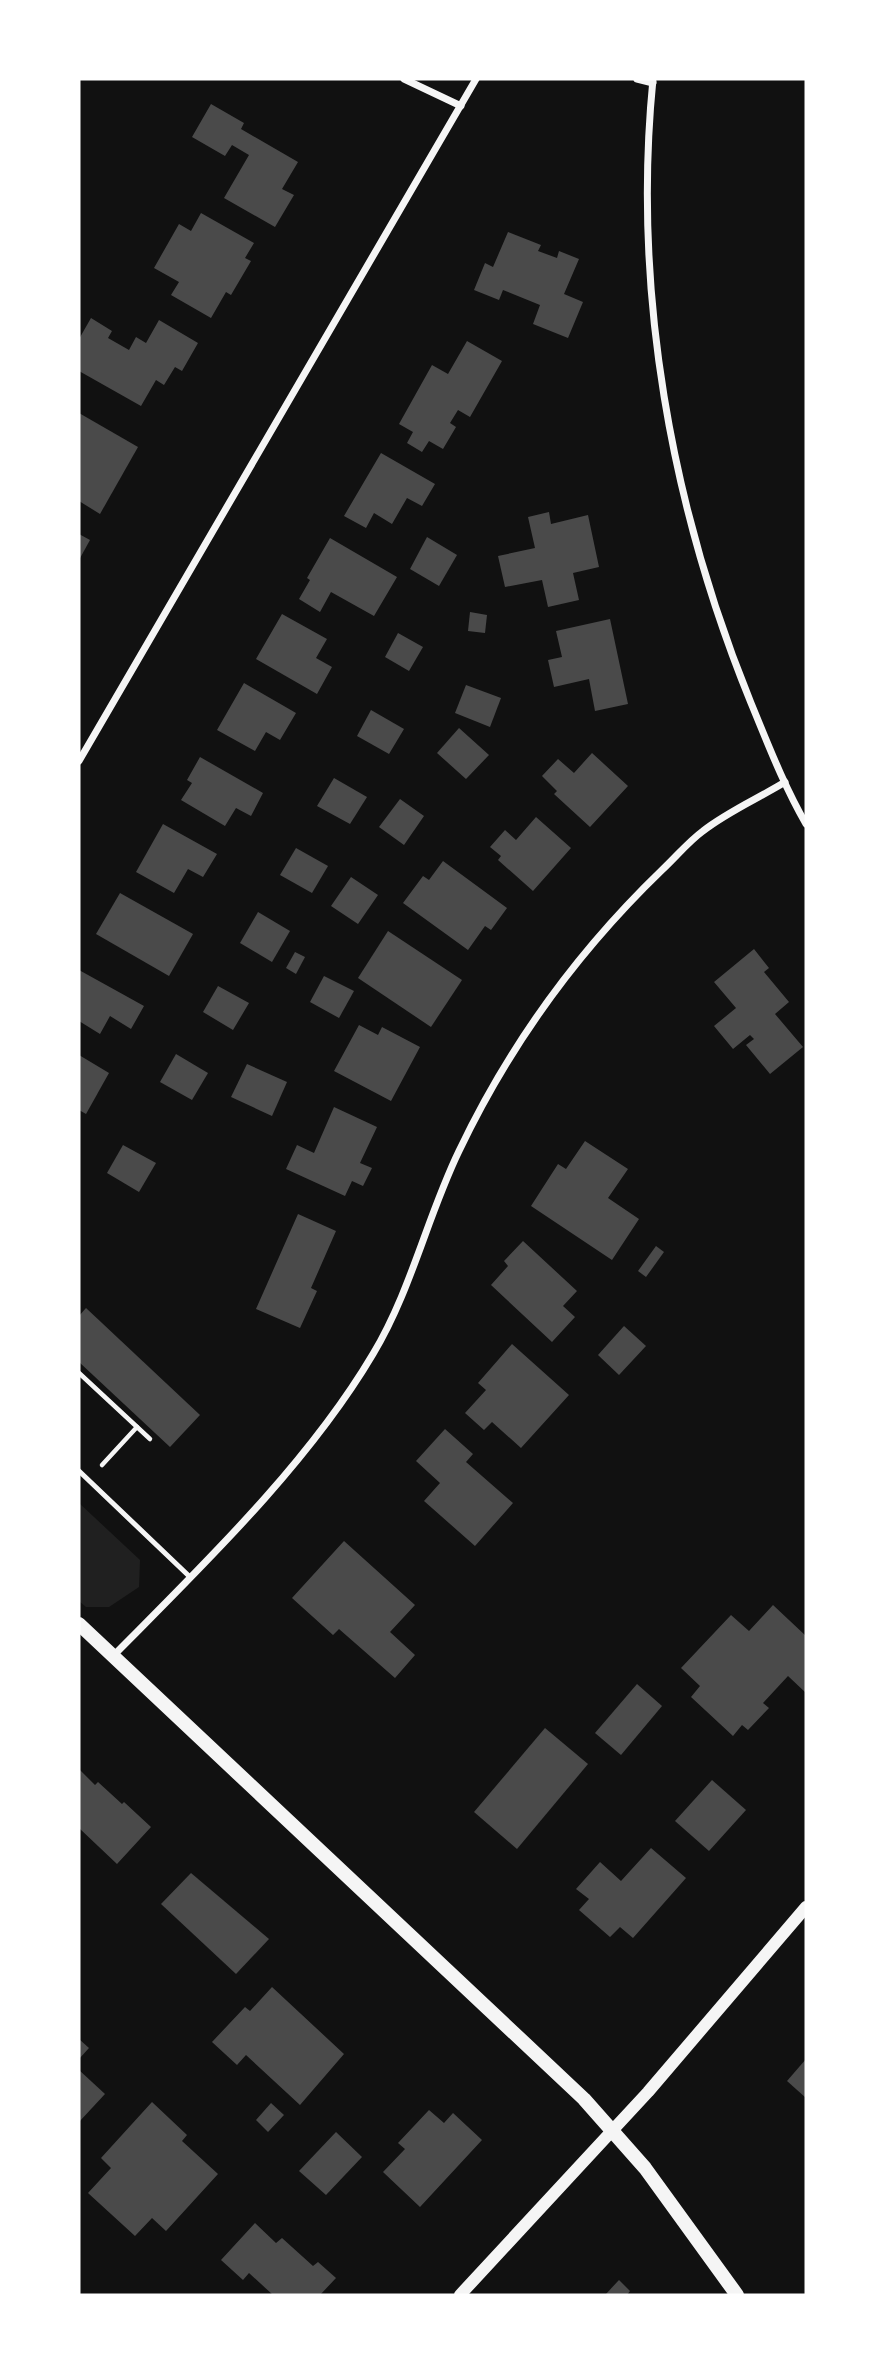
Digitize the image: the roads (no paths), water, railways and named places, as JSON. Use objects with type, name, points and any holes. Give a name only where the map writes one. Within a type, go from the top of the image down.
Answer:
[{"type":"main road","points":[[79,1624],[614,2130],[737,2295]]},
{"type":"street","points":[[404,79],[461,106]]},
{"type":"street","points":[[79,761],[476,79]]},
{"type":"street","points":[[638,79],[653,81],[648,147],[651,284],[675,454],[713,599],[734,660],[785,782],[806,824]]},
{"type":"street","points":[[113,1656],[244,1520],[330,1418],[375,1351],[406,1285],[458,1153],[498,1075],[585,952],[704,830],[785,782]]},
{"type":"street","points":[[460,2295],[614,2130],[806,1908]]},
{"type":"lane","points":[[79,1471],[190,1577]]}]
